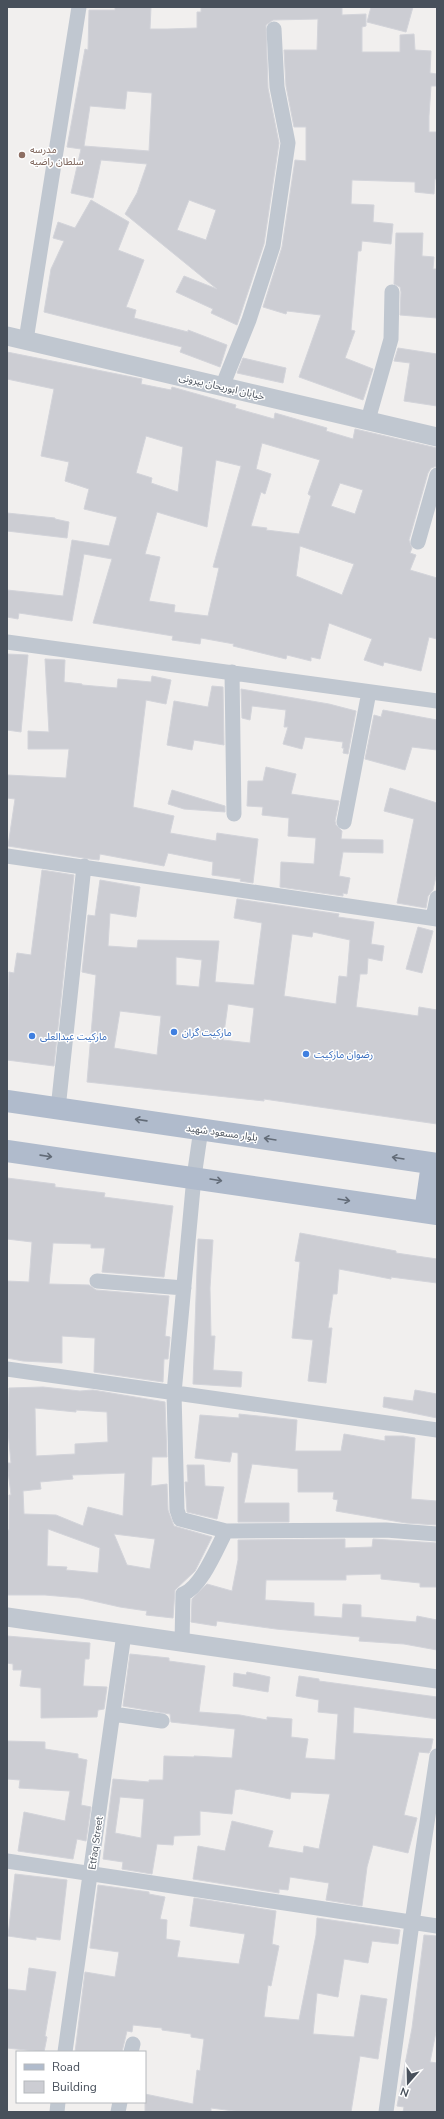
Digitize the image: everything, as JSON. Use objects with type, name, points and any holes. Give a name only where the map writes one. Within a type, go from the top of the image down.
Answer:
[{"type":"main road","name":"بلوار مسعود شهید","points":[[7,1101],[435,1164]]},
{"type":"main road","points":[[7,1151],[194,1177],[431,1213],[435,1164]]},
{"type":"street","points":[[26,340],[79,7]]},
{"type":"street","points":[[222,387],[249,320],[273,246],[288,143],[277,87],[274,29]]},
{"type":"street","points":[[368,420],[391,339],[392,292]]},
{"type":"street","name":"خیابان ابوریحان بیرونی","points":[[7,336],[437,437]]},
{"type":"street","points":[[418,542],[437,475]]},
{"type":"street","points":[[7,642],[437,701]]},
{"type":"street","points":[[232,672],[234,814]]},
{"type":"street","points":[[344,822],[369,692]]},
{"type":"street","points":[[7,856],[84,866],[435,919],[437,898]]},
{"type":"street","points":[[58,1109],[84,866]]},
{"type":"street","points":[[201,1129],[194,1177],[174,1393],[176,1510],[180,1519],[226,1531],[386,1530],[437,1534]]},
{"type":"street","points":[[97,1281],[184,1288]]},
{"type":"street","points":[[7,1373],[174,1393],[437,1430]]},
{"type":"street","points":[[182,1642],[183,1594],[191,1592],[201,1577],[226,1531]]},
{"type":"street","points":[[7,1617],[437,1679]]},
{"type":"street","name":"Etfaq Street","points":[[65,2051],[124,1634]]},
{"type":"street","points":[[113,1714],[162,1721]]},
{"type":"street","points":[[386,2112],[437,1756]]},
{"type":"street","points":[[7,1861],[437,1926]]},
{"type":"building","points":[[115,7],[151,7],[150,29],[168,29],[197,28],[197,12],[201,12],[201,7],[342,7],[342,15],[366,14],[366,26],[362,27],[362,52],[400,52],[400,35],[414,34],[415,50],[431,51],[430,73],[437,74],[437,86],[431,86],[429,116],[429,132],[437,132],[437,179],[435,179],[434,194],[415,192],[415,182],[352,180],[351,204],[374,205],[373,222],[393,224],[391,244],[362,241],[361,251],[358,251],[351,330],[355,331],[345,358],[373,369],[363,400],[299,377],[321,315],[287,311],[286,314],[263,307],[282,247],[295,160],[306,161],[306,127],[294,127],[286,86],[284,50],[317,50],[318,19],[273,20],[266,25],[268,88],[279,143],[264,244],[237,325],[211,313],[213,309],[176,292],[184,276],[217,289],[125,214],[137,193],[147,164],[101,160],[93,198],[71,193],[81,149],[67,147],[85,49],[88,50],[89,10],[115,10]],"holes":[[[127,91],[152,93],[149,151],[84,146],[90,106],[125,109]],[[189,200],[216,210],[206,240],[177,230]]]},
{"type":"building","points":[[371,7],[413,7],[406,32],[367,22]]},
{"type":"building","points":[[91,200],[129,222],[118,250],[144,260],[126,307],[136,310],[134,318],[188,332],[188,330],[227,345],[220,367],[180,352],[182,347],[44,312],[51,269],[64,241],[53,238],[58,222],[75,228]]},
{"type":"building","points":[[396,233],[423,233],[422,256],[434,257],[433,269],[437,269],[437,318],[400,315],[401,292],[400,287],[394,284]]},
{"type":"building","points":[[398,348],[437,354],[437,406],[404,401],[410,363],[394,361]]},
{"type":"building","points":[[7,352],[142,379],[141,384],[171,390],[172,387],[236,405],[235,408],[274,419],[275,413],[327,428],[326,431],[353,439],[355,429],[437,448],[437,466],[431,468],[428,473],[409,540],[412,548],[410,553],[416,555],[410,570],[437,578],[437,639],[429,637],[421,671],[384,662],[383,666],[364,660],[372,639],[329,623],[320,659],[311,657],[311,661],[287,655],[286,659],[233,646],[234,644],[201,638],[200,644],[172,640],[173,636],[93,623],[112,559],[84,554],[72,621],[19,613],[18,619],[7,617],[7,590],[63,596],[72,540],[109,546],[117,517],[84,509],[89,489],[65,481],[69,462],[41,456],[54,389],[7,379]],"holes":[[[146,436],[183,447],[178,492],[151,483],[152,478],[136,473]],[[262,443],[320,460],[308,494],[311,496],[299,534],[266,530],[267,528],[251,526],[261,492],[265,494],[271,474],[256,469]],[[216,460],[241,466],[213,567],[219,568],[208,616],[174,612],[175,605],[149,601],[160,557],[145,554],[157,512],[207,527]],[[340,483],[363,490],[355,514],[331,506]],[[300,546],[354,564],[342,595],[296,576]]]},
{"type":"building","points":[[243,358],[286,368],[283,383],[237,373]]},
{"type":"building","points":[[7,513],[55,518],[69,522],[67,538],[7,531]]},
{"type":"building","points":[[7,654],[28,655],[21,732],[7,730]]},
{"type":"building","points":[[45,659],[65,660],[64,682],[82,685],[117,688],[118,679],[151,682],[152,676],[171,680],[166,704],[146,700],[133,807],[174,816],[170,833],[216,841],[217,833],[258,839],[253,883],[240,881],[241,879],[212,875],[213,862],[168,853],[164,866],[100,854],[99,860],[8,846],[15,799],[7,798],[7,775],[66,778],[69,749],[28,749],[28,731],[49,732]]},
{"type":"building","points":[[212,686],[223,687],[224,745],[194,740],[192,750],[167,745],[174,701],[208,707]]},
{"type":"building","points":[[241,689],[329,704],[356,711],[348,754],[343,753],[343,742],[305,737],[302,749],[283,744],[288,727],[284,727],[286,710],[252,706],[250,720],[242,718]]},
{"type":"building","points":[[383,710],[437,720],[437,750],[412,747],[405,770],[365,759],[374,715],[381,717]]},
{"type":"building","points":[[266,767],[296,774],[291,794],[339,801],[335,821],[336,825],[342,831],[341,839],[383,840],[383,853],[343,852],[339,876],[350,878],[347,894],[343,893],[343,896],[280,887],[281,862],[314,864],[316,838],[288,836],[289,818],[262,815],[263,807],[247,806],[248,781],[263,781]]},
{"type":"building","points":[[390,788],[437,803],[437,872],[433,890],[428,896],[426,908],[397,903],[414,819],[384,811]]},
{"type":"building","points":[[172,790],[225,806],[225,812],[184,809],[168,804]]},
{"type":"building","points":[[42,870],[74,875],[54,1066],[7,1060],[9,972],[14,973],[17,953],[31,955]]},
{"type":"building","points":[[100,880],[140,887],[136,917],[110,913],[108,946],[137,948],[138,940],[219,941],[215,982],[254,985],[262,923],[234,918],[237,899],[339,914],[338,917],[374,922],[371,944],[384,946],[382,961],[368,958],[367,974],[360,974],[356,1007],[418,1016],[419,1007],[437,1010],[437,1124],[264,1099],[264,1101],[87,1082],[96,975],[82,972],[88,915],[95,916]],"holes":[[[313,932],[350,940],[347,977],[339,976],[336,1004],[284,996],[292,934],[312,937]],[[176,957],[202,960],[199,987],[176,985]],[[228,1004],[254,1008],[250,1043],[223,1040]],[[120,1011],[161,1016],[157,1055],[114,1048]]]},
{"type":"building","points":[[418,927],[433,931],[422,973],[406,969]]},
{"type":"building","points":[[7,1178],[55,1184],[55,1187],[105,1193],[104,1197],[173,1206],[164,1277],[102,1272],[105,1248],[91,1248],[91,1244],[53,1243],[49,1284],[89,1285],[96,1290],[169,1296],[165,1336],[170,1337],[168,1359],[164,1359],[163,1382],[94,1372],[95,1338],[62,1336],[62,1363],[23,1361],[7,1358],[7,1281],[29,1282],[32,1242],[7,1239]]},
{"type":"building","points":[[300,1233],[396,1251],[396,1253],[437,1259],[437,1283],[391,1277],[391,1279],[339,1269],[337,1294],[333,1294],[328,1328],[332,1328],[326,1383],[308,1381],[313,1340],[292,1338],[300,1262],[295,1261]]},
{"type":"building","points":[[198,1239],[213,1240],[210,1288],[211,1336],[215,1336],[213,1370],[242,1372],[241,1387],[193,1384]]},
{"type":"building","points":[[43,1387],[80,1391],[93,1390],[165,1402],[167,1457],[152,1457],[151,1486],[167,1484],[168,1510],[174,1526],[212,1537],[195,1571],[175,1590],[173,1618],[146,1615],[147,1611],[120,1607],[80,1598],[45,1595],[7,1595],[7,1530],[9,1530],[9,1495],[11,1495],[7,1463],[11,1463],[8,1431],[9,1388]],"holes":[[[35,1408],[76,1412],[76,1410],[107,1412],[108,1442],[75,1444],[75,1454],[36,1456]],[[125,1473],[123,1516],[88,1507],[83,1526],[56,1515],[24,1514],[23,1491],[41,1489],[40,1482],[73,1479],[72,1475]],[[48,1529],[100,1548],[98,1573],[66,1570],[67,1567],[47,1566]],[[114,1534],[155,1539],[150,1569],[127,1565]]]},
{"type":"building","points":[[415,1390],[437,1394],[437,1418],[383,1407],[384,1397],[413,1401]]},
{"type":"building","points":[[239,1414],[297,1420],[295,1451],[341,1451],[344,1434],[385,1441],[385,1436],[415,1438],[411,1499],[437,1501],[437,1525],[406,1523],[336,1511],[338,1500],[333,1499],[334,1492],[298,1492],[298,1469],[252,1464],[244,1503],[289,1503],[289,1522],[238,1522],[238,1453],[232,1452],[230,1462],[195,1458],[200,1415],[239,1418]]},
{"type":"building","points":[[187,1465],[204,1465],[205,1486],[224,1487],[217,1519],[187,1512],[185,1482],[188,1482]]},
{"type":"building","points":[[345,1539],[345,1548],[372,1547],[373,1539],[437,1543],[437,1587],[420,1587],[420,1583],[381,1579],[381,1574],[346,1575],[346,1580],[266,1580],[265,1600],[314,1603],[314,1616],[342,1618],[343,1604],[361,1605],[361,1617],[416,1622],[417,1616],[437,1620],[437,1650],[404,1644],[359,1641],[360,1637],[276,1629],[217,1621],[216,1626],[191,1622],[192,1599],[207,1584],[232,1591],[238,1560],[238,1540]]},
{"type":"building","points":[[7,1636],[90,1643],[89,1659],[85,1659],[83,1686],[107,1687],[104,1709],[98,1710],[97,1717],[41,1718],[41,1688],[20,1686],[22,1670],[13,1670],[13,1664],[7,1663]]},
{"type":"building","points":[[130,1654],[169,1658],[169,1661],[205,1666],[199,1712],[240,1715],[267,1720],[267,1717],[292,1719],[291,1737],[308,1739],[305,1758],[335,1760],[338,1714],[318,1712],[319,1700],[296,1696],[299,1676],[319,1679],[319,1681],[437,1697],[437,1719],[354,1707],[353,1733],[433,1739],[429,1753],[419,1752],[404,1815],[417,1818],[408,1853],[373,1845],[367,1867],[362,1906],[326,1900],[329,1883],[290,1877],[288,1890],[279,1889],[279,1893],[193,1879],[198,1846],[225,1851],[232,1821],[273,1831],[268,1847],[303,1853],[304,1846],[319,1849],[330,1794],[291,1792],[290,1799],[240,1789],[235,1790],[232,1814],[200,1811],[200,1835],[174,1836],[173,1845],[157,1844],[152,1874],[122,1869],[123,1862],[103,1859],[113,1779],[149,1782],[149,1780],[163,1780],[164,1756],[232,1758],[235,1729],[171,1722],[170,1714],[123,1706]],"holes":[[[120,1797],[144,1799],[141,1838],[115,1833]]]},
{"type":"building","points":[[247,1672],[270,1677],[268,1692],[233,1686],[234,1673],[246,1675]]},
{"type":"building","points":[[7,1741],[45,1742],[45,1749],[78,1754],[78,1758],[87,1760],[81,1805],[91,1807],[86,1841],[77,1839],[73,1859],[18,1851],[24,1812],[65,1821],[70,1791],[19,1788],[20,1780],[7,1779]]},
{"type":"building","points":[[15,1874],[67,1880],[60,1940],[36,1937],[36,1940],[8,1936]]},
{"type":"building","points":[[98,1885],[149,1892],[149,1894],[165,1897],[160,1919],[167,1920],[166,1939],[180,1941],[177,1957],[239,1964],[245,1934],[190,1926],[194,1898],[276,1911],[272,1944],[279,1946],[271,1986],[268,1985],[264,2017],[299,2020],[316,1935],[317,1918],[400,1930],[398,1944],[372,1941],[368,1963],[344,1959],[338,1997],[317,1993],[313,2034],[354,2037],[361,1995],[387,1999],[378,2059],[360,2056],[351,2112],[241,2112],[211,2108],[211,2112],[145,2112],[146,2094],[193,2104],[197,2070],[200,2071],[204,2039],[191,2037],[191,2034],[162,2030],[162,2028],[133,2025],[132,2032],[127,2031],[122,2051],[75,2051],[85,1972],[115,1977],[119,1952],[90,1948]]},
{"type":"building","points":[[424,1935],[437,1936],[437,2027],[430,2062],[437,2063],[437,2112],[403,2112],[404,2107],[397,2106],[412,2028]]},
{"type":"building","points":[[29,1968],[56,1972],[45,2036],[47,2037],[44,2051],[7,2048],[7,1989],[26,1991]]},
{"type":"place","name":"مدرسه سلطان راضیه","points":[[22,155]]},
{"type":"place","name":"مارکیت گران","points":[[174,1032]]},
{"type":"place","name":"مارکیت عبدالعلی","points":[[32,1036]]},
{"type":"place","name":"رضوان مارکیت","points":[[306,1054]]}]
